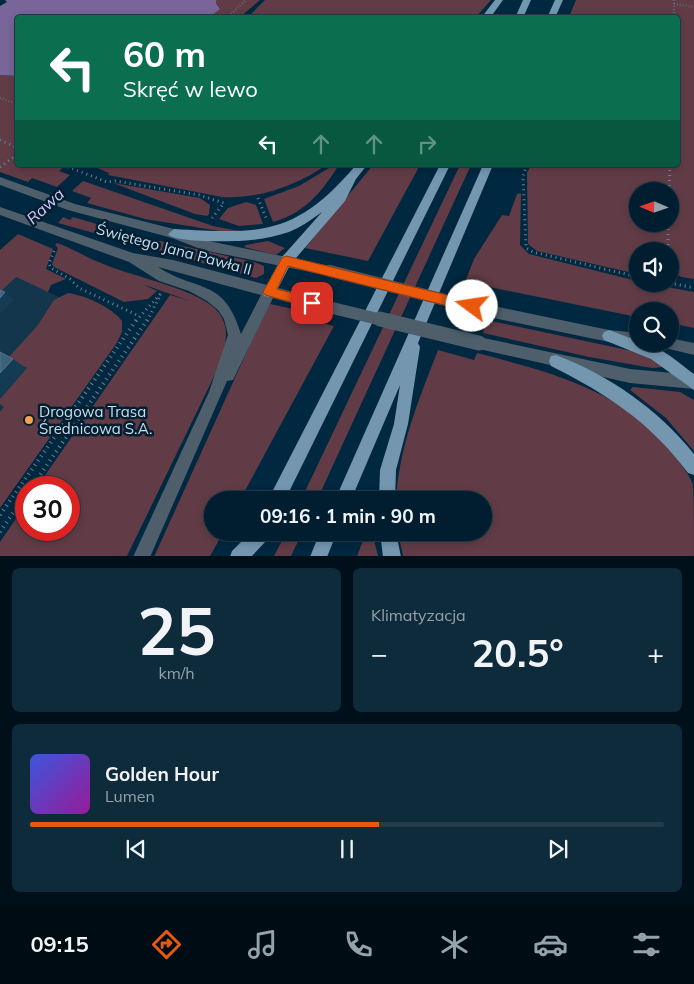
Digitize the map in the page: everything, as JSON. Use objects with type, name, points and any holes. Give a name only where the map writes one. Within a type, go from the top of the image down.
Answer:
[{"type":"main road","points":[[486,15],[499,0]]},
{"type":"main road","points":[[520,15],[527,0]]},
{"type":"main road","points":[[552,15],[559,0]]},
{"type":"main road","points":[[174,234],[247,237],[272,233],[306,218],[352,177],[360,167]]},
{"type":"main road","points":[[281,491],[444,167]]},
{"type":"main road","points":[[347,491],[487,167]]},
{"type":"main road","points":[[269,292],[286,261],[341,198],[352,177]]},
{"type":"main road","points":[[387,491],[388,470],[410,377],[415,332]]},
{"type":"main road","points":[[609,336],[656,354],[694,382]]},
{"type":"main road","points":[[556,361],[593,378],[643,410],[679,446],[694,467]]},
{"type":"main road","points":[[238,556],[252,541]]},
{"type":"main road","points":[[248,556],[256,541]]},
{"type":"main road","points":[[318,556],[325,541]]},
{"type":"main road","points":[[390,541],[392,556]]},
{"type":"street","name":"Świętego Jana Pawła II","points":[[0,181],[112,220],[174,234],[203,245],[330,271],[489,311],[609,336],[629,338]]},
{"type":"street","name":"Świętego Jana Pawła II","points":[[2,212],[133,258],[173,265],[312,303],[556,361],[630,376],[694,382]]},
{"type":"street","points":[[133,258],[164,277],[194,287],[212,297],[223,306],[230,318],[235,335],[216,394],[141,556]]},
{"type":"street","points":[[216,394],[236,363],[269,292]]},
{"type":"street","points":[[679,346],[694,349]]},
{"type":"path","points":[[230,15],[246,0]]},
{"type":"path","points":[[674,0],[674,15]]},
{"type":"path","points":[[674,4],[694,7]]},
{"type":"path","points":[[0,98],[15,103]]},
{"type":"path","points":[[0,140],[15,147]]},
{"type":"path","points":[[0,167],[15,156]]},
{"type":"path","points":[[69,167],[103,180],[199,194],[224,203],[212,218]]},
{"type":"path","points":[[525,167],[523,176],[526,248],[533,252],[629,275]]},
{"type":"path","points":[[669,182],[670,167]]},
{"type":"path","points":[[258,198],[268,223]]},
{"type":"path","points":[[54,252],[49,264],[51,268],[70,279],[79,288],[139,316]]},
{"type":"path","points":[[679,286],[694,288]]},
{"type":"path","points":[[0,515],[139,316],[162,291],[155,309],[39,476]]},
{"type":"path","points":[[0,532],[15,510]]},
{"type":"shaded area","points":[[5,0],[216,0],[216,4],[220,9],[212,15],[15,15],[15,76],[0,75],[0,6],[7,2]]},
{"type":"shaded area","points":[[216,0],[260,0],[242,15],[207,15]]},
{"type":"shaded area","points":[[265,0],[491,0],[478,15],[250,15]]},
{"type":"shaded area","points":[[576,0],[694,0],[694,279],[679,276],[679,242],[629,242],[629,272],[537,251],[528,244],[527,173],[530,167],[680,167],[680,15],[570,15]]},
{"type":"shaded area","points":[[0,75],[15,76],[15,167],[64,167],[59,171],[70,175],[57,187],[32,178],[28,182],[0,172]]},
{"type":"shaded area","points":[[95,167],[323,167],[277,190],[236,197],[222,197],[108,175],[109,173]]},
{"type":"shaded area","points":[[331,167],[337,167],[324,186],[302,208],[273,222],[264,199],[299,186]]},
{"type":"shaded area","points":[[371,167],[419,167],[368,261],[305,248]]},
{"type":"shaded area","points":[[459,167],[470,167],[321,491],[305,491]]},
{"type":"shaded area","points":[[83,181],[213,226],[239,231],[232,233],[145,219],[87,203],[91,198],[72,191]]},
{"type":"shaded area","points":[[113,183],[200,198],[210,205],[209,214],[207,216],[195,214]]},
{"type":"shaded area","points":[[521,193],[520,245],[529,254],[629,279],[629,292],[679,292],[679,289],[694,292],[694,328],[679,325],[679,302],[629,302],[629,315],[465,282],[474,259],[502,215],[509,216],[517,194]]},
{"type":"shaded area","points":[[246,202],[256,205],[263,224],[239,226],[219,219],[228,208]]},
{"type":"shaded area","points":[[63,217],[70,220],[73,217],[134,235],[254,262],[264,266],[264,274],[256,278],[58,223]]},
{"type":"shaded area","points":[[18,234],[53,249],[46,269],[66,279],[51,285],[48,292],[16,277],[0,292],[0,250]]},
{"type":"shaded area","points":[[268,241],[285,248],[276,255],[244,247],[246,245]]},
{"type":"shaded area","points":[[57,243],[118,270],[198,297],[219,313],[225,326],[226,338],[220,364],[127,556],[0,556],[0,542],[15,520],[15,541],[80,541],[80,476],[45,476],[170,295],[190,301],[142,284],[157,291],[148,299],[124,302],[54,267],[52,264],[58,248],[55,245]]},
{"type":"shaded area","name":"Drogowa Trasa Średnicowa S.A.","points":[[11,275],[116,323],[17,476],[15,476],[0,502],[0,286]]},
{"type":"shaded area","name":"Drogowa Trasa Średnicowa S.A.","points":[[68,293],[89,299],[112,311],[122,321],[122,332],[116,344],[23,476],[15,476],[15,487],[0,508],[0,412],[4,407],[0,404],[0,399],[27,368],[8,358],[38,325],[54,300]]},
{"type":"shaded area","points":[[270,304],[307,312],[303,318],[334,326],[245,491],[204,491],[204,541],[218,541],[210,556],[154,556]]},
{"type":"shaded area","points":[[487,320],[635,352],[648,356],[663,367],[652,368],[589,357],[483,333]]},
{"type":"shaded area","points":[[438,350],[474,360],[477,353],[531,368],[584,386],[609,399],[632,413],[653,431],[681,464],[691,481],[693,485],[694,556],[403,556],[400,541],[492,541],[492,491],[397,491],[401,461],[417,405]]},
{"type":"shaded area","points":[[633,387],[680,392],[694,400],[694,451],[666,418],[630,390]]},
{"type":"shaded area","points":[[282,541],[298,541],[291,556],[274,556]]},
{"type":"shaded area","points":[[363,541],[374,541],[378,556],[357,556]]},
{"type":"pier","points":[[59,187],[70,191],[21,235],[10,231]]},
{"type":"building","points":[[0,290],[5,292],[0,298]]},
{"type":"building","points":[[0,352],[13,359],[0,373]]},
{"type":"place","name":"Drogowa Trasa Średnicowa S.A.","points":[[29,420]]},
{"type":"route","points":[[312,303],[269,292],[286,261],[472,306]]},
{"type":"water label","name":"Rawa","points":[[45,206]]}]
